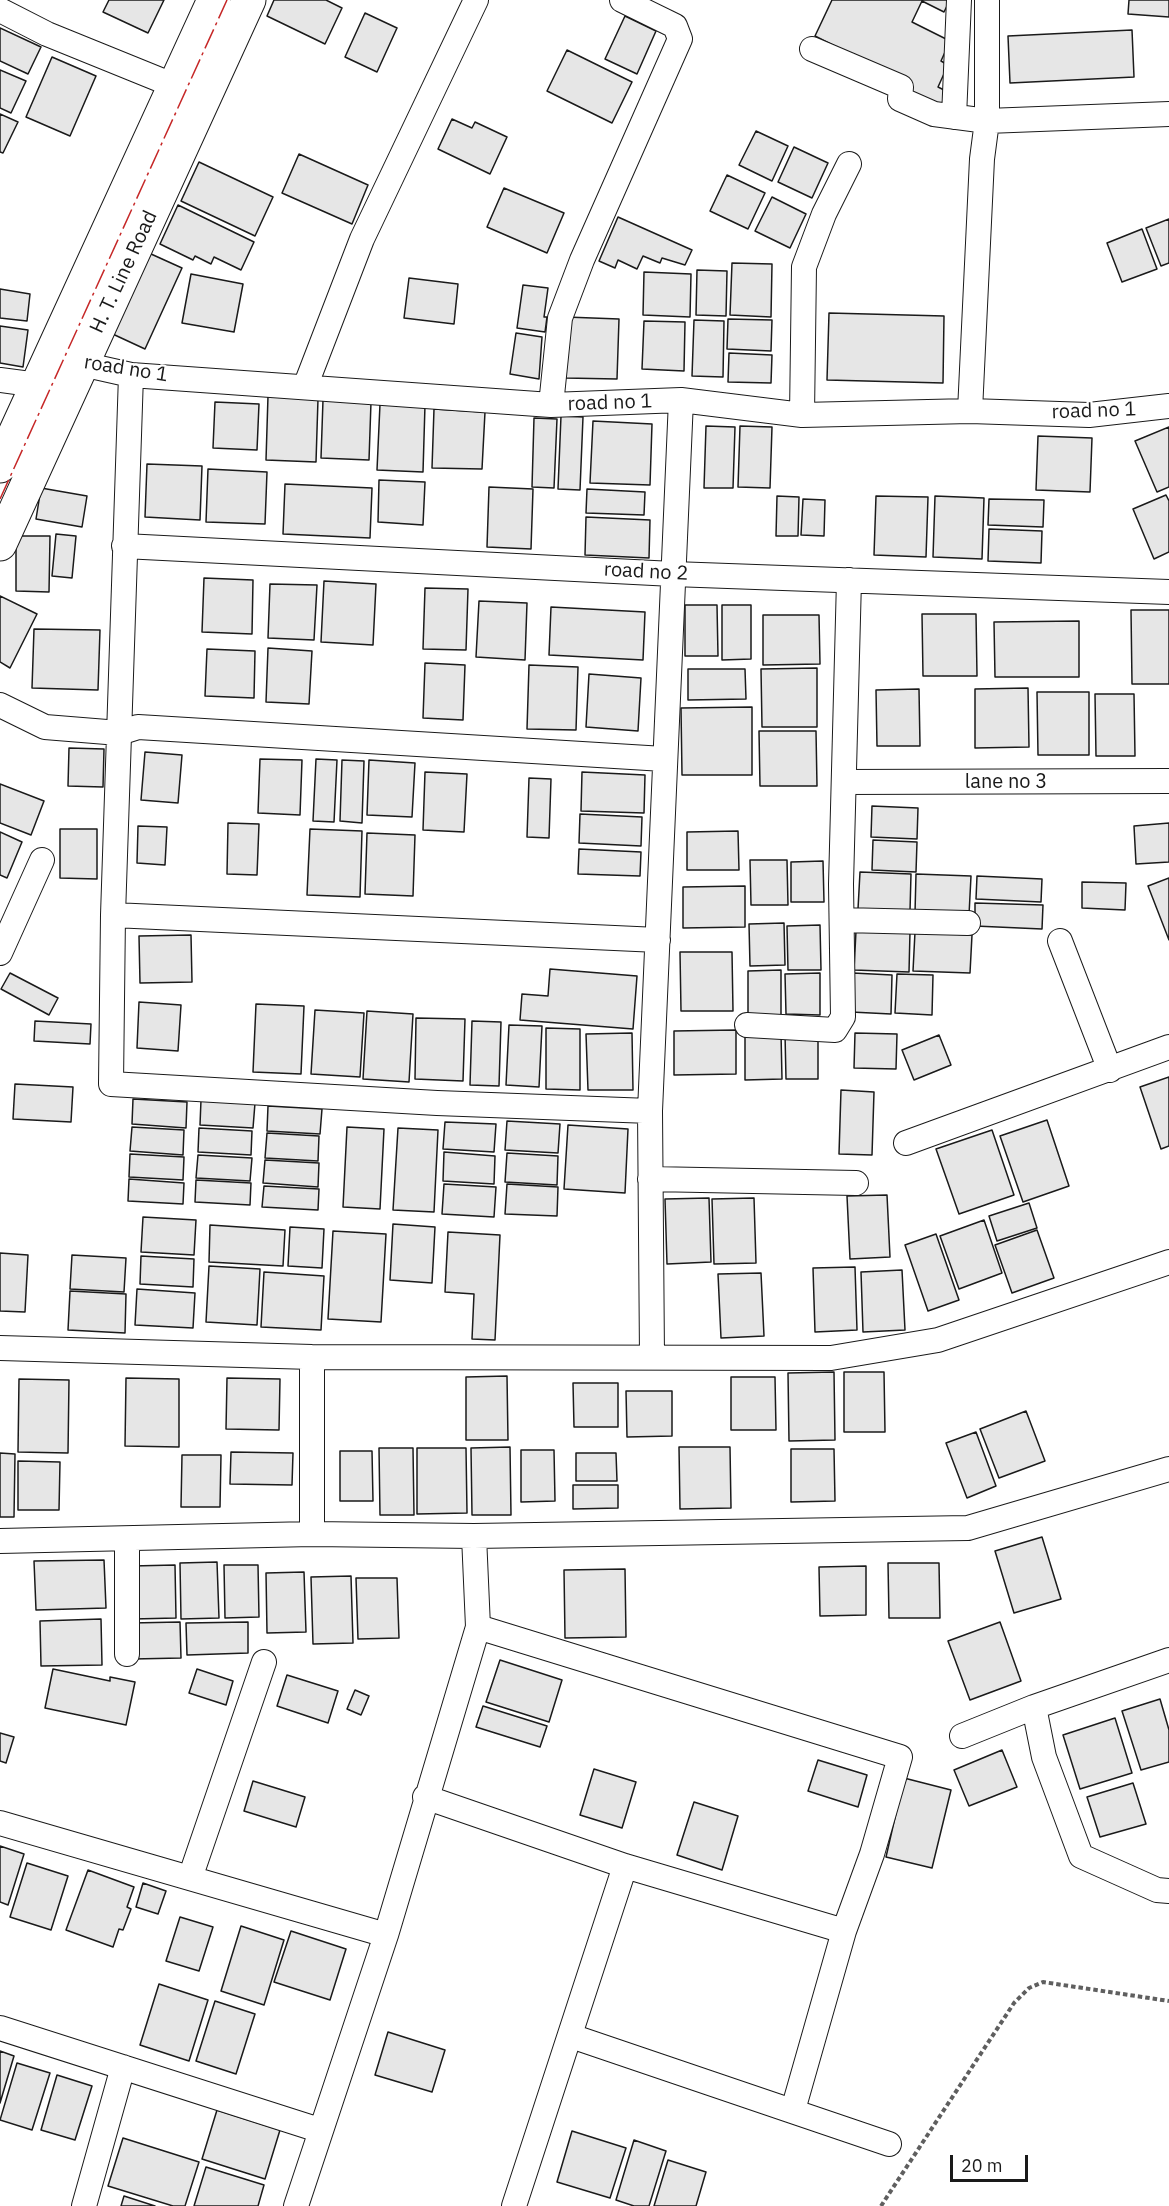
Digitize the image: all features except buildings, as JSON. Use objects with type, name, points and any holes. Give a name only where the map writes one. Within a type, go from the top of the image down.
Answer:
[{"type":"street","name":"H. T. Line Road","points":[[189,92],[214,0]]},
{"type":"street","name":"H. T. Line Road","points":[[0,544],[67,358],[189,92],[249,0]]},
{"type":"street","points":[[305,387],[362,239],[476,0]]},
{"type":"street","points":[[551,405],[560,318],[582,260],[680,39],[675,26],[622,0]]},
{"type":"street","points":[[954,117],[959,0]]},
{"type":"street","points":[[970,411],[982,159],[987,122],[987,0]]},
{"type":"street","points":[[0,10],[47,34],[189,92]]},
{"type":"street","points":[[812,49],[901,87],[900,99],[934,114],[987,122],[1169,114]]},
{"type":"street","points":[[802,415],[804,267],[824,214],[849,164]]},
{"type":"street","name":"H. T. Line Road","points":[[0,466],[38,385],[67,358]]},
{"type":"street","name":"road no 1","points":[[67,358],[131,375],[551,405],[681,400],[802,415],[970,411],[1089,415],[1169,406]]},
{"type":"street","points":[[131,375],[113,915],[111,1084],[437,1103],[650,1111]]},
{"type":"street","points":[[0,380],[38,385]]},
{"type":"street","points":[[652,1357],[650,1111],[681,400]]},
{"type":"street","name":"road no 2","points":[[124,546],[673,574],[1169,592]]},
{"type":"street","points":[[747,1025],[835,1030],[841,1025],[843,1017],[842,920],[849,580]]},
{"type":"street","points":[[0,705],[45,727],[119,733],[138,727],[664,759]]},
{"type":"street","name":"lane no 3","points":[[844,782],[1169,781]]},
{"type":"street","points":[[0,953],[42,860]]},
{"type":"street","points":[[113,915],[658,940]]},
{"type":"street","points":[[842,920],[968,922]]},
{"type":"street","points":[[1060,941],[1110,1070]]},
{"type":"street","points":[[906,1143],[1169,1047]]},
{"type":"street","points":[[650,1179],[856,1183]]},
{"type":"street","points":[[0,1348],[312,1357],[831,1358],[939,1340],[1169,1262]]},
{"type":"street","points":[[312,1357],[312,1534]]},
{"type":"street","points":[[0,1541],[127,1540],[312,1534],[474,1536],[968,1528],[1169,1469]]},
{"type":"street","points":[[296,2206],[319,2130],[386,1935],[425,1797],[478,1627],[474,1536]]},
{"type":"street","points":[[127,1540],[127,1654]]},
{"type":"street","points":[[478,1627],[900,1757],[872,1854],[844,1931],[793,2110]]},
{"type":"street","points":[[962,1736],[1034,1707],[1169,1660]]},
{"type":"street","points":[[190,1878],[264,1662]]},
{"type":"street","points":[[1034,1707],[1044,1757],[1081,1856],[1157,1890],[1169,1891]]},
{"type":"street","points":[[425,1797],[625,1866],[844,1931]]},
{"type":"street","points":[[0,1823],[386,1935]]},
{"type":"street","points":[[518,2205],[625,1866]]},
{"type":"street","points":[[0,2028],[319,2130]]},
{"type":"street","points":[[571,2036],[889,2144]]},
{"type":"street","points":[[84,2206],[123,2067]]},
{"type":"path","points":[[881,2206],[1014,2003],[1029,1988],[1043,1982],[1169,2001]]},
{"type":"power","points":[[0,499],[227,0]]}]
